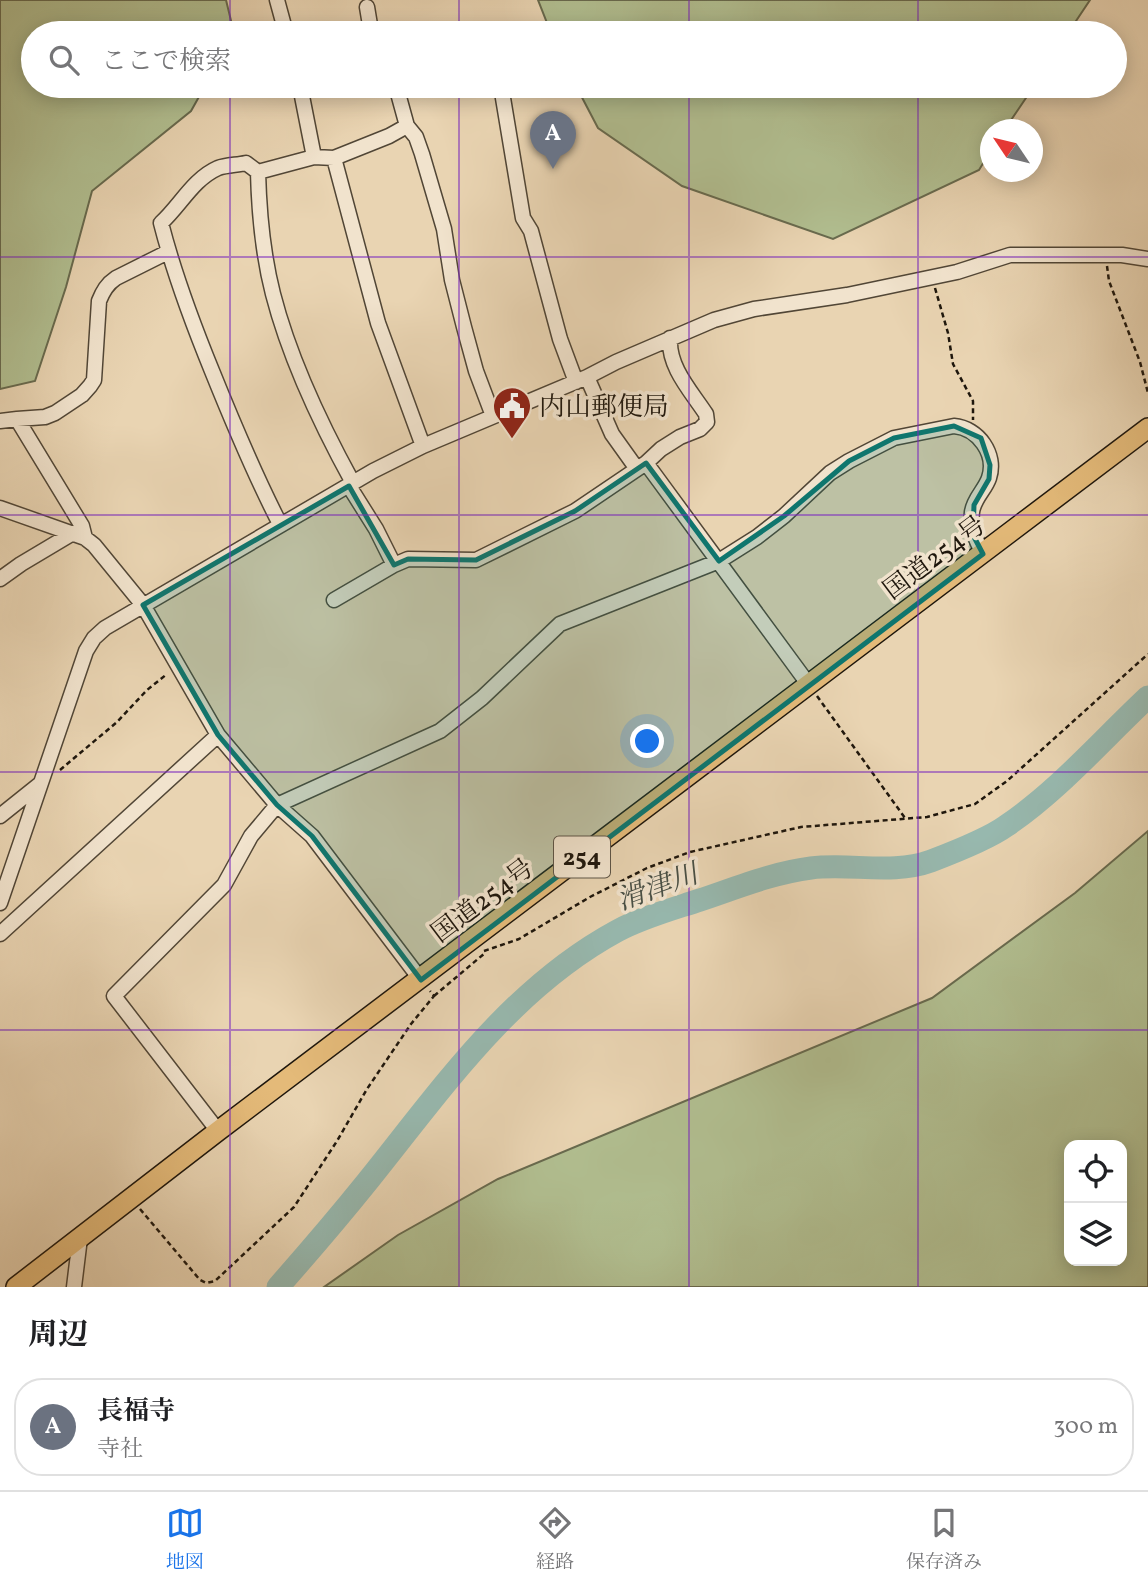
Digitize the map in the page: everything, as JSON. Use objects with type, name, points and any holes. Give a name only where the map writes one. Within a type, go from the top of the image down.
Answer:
[{"type":"highway","name":"国道254号","points":[[16,1287],[421,979],[478,947],[809,685],[1148,428]]},
{"type":"street","points":[[277,0],[283,21]]},
{"type":"street","points":[[367,8],[369,21]]},
{"type":"street","points":[[302,98],[314,157]]},
{"type":"street","points":[[399,98],[407,126],[416,137],[422,154],[444,229],[452,280],[464,327],[493,416]]},
{"type":"street","points":[[502,98],[523,218],[531,231],[560,340],[612,434],[642,466],[719,561],[809,685]]},
{"type":"street","points":[[258,172],[314,157],[334,158],[407,126]]},
{"type":"street","points":[[334,158],[378,323],[423,446]]},
{"type":"street","points":[[258,172],[246,163],[218,168],[184,195],[174,211],[161,223],[182,294],[236,431],[280,524]]},
{"type":"street","points":[[258,172],[259,208],[273,294],[309,395],[351,484],[394,565]]},
{"type":"street","points":[[0,421],[45,417],[63,410],[82,396],[94,380],[99,301],[108,283],[168,253]]},
{"type":"street","points":[[0,903],[86,652],[94,638],[105,628],[143,605],[351,484],[423,446],[581,380],[714,320],[754,309],[848,295],[957,272],[1010,255],[1107,255],[1148,259]]},
{"type":"street","points":[[334,600],[408,559],[476,561],[575,511],[642,466],[680,436],[699,429],[707,422],[706,414],[672,362],[670,338]]},
{"type":"street","points":[[0,579],[20,564],[79,536],[82,526],[17,419]]},
{"type":"street","points":[[218,1131],[114,996],[224,885],[251,836],[276,804],[440,731],[482,698],[560,624],[719,561],[784,516],[830,473],[894,438],[954,426],[971,430],[981,438],[990,465],[989,479],[974,505],[972,514],[973,535],[983,554]]},
{"type":"street","points":[[0,509],[79,536],[94,545],[143,605],[218,735],[276,804],[312,836],[421,979]]},
{"type":"street","points":[[0,934],[218,735]]},
{"type":"street","points":[[0,816],[41,783]]},
{"type":"street","points":[[74,1287],[80,1238]]},
{"type":"path","points":[[1107,255],[1109,281],[1140,362],[1148,393]]},
{"type":"path","points":[[932,277],[948,333],[953,364],[973,401],[975,412],[971,430]]},
{"type":"path","points":[[131,1199],[200,1280],[206,1283],[215,1281],[294,1207],[411,1024],[478,947],[519,939],[647,868],[690,852],[801,827],[927,817],[975,804],[991,794],[1148,654]]},
{"type":"path","points":[[41,783],[117,722],[147,690],[178,666]]},
{"type":"path","points":[[809,685],[905,818]]},
{"type":"path","points":[[421,979],[434,996]]},
{"type":"highlighted area","points":[[954,426],[981,438],[990,465],[989,479],[974,505],[973,535],[983,554],[421,980],[312,836],[277,805],[218,735],[143,605],[349,486],[394,565],[408,559],[476,560],[575,511],[646,463],[719,561],[784,516],[849,461],[894,438]]},
{"type":"green space","points":[[0,0],[226,0],[231,21],[21,21],[21,98],[198,98],[191,111],[92,191],[66,287],[35,381],[0,389]]},
{"type":"green space","points":[[538,0],[1090,0],[1076,21],[546,21]]},
{"type":"green space","points":[[582,98],[1026,98],[1012,119],[980,119],[979,170],[833,239],[682,186],[598,128]]},
{"type":"green space","points":[[1148,831],[1148,1287],[324,1287],[398,1235],[498,1179],[932,998],[1075,893]]},
{"type":"waterway","name":"滑津川","points":[[278,1287],[345,1209],[450,1077],[510,1012],[543,982],[579,955],[637,922],[768,877],[811,868],[887,868],[917,865],[970,845],[998,831],[1044,797],[1148,697]]},
{"type":"place","name":"長福寺","points":[[553,169]]},
{"type":"place","name":"内山郵便局","points":[[512,440]]}]
